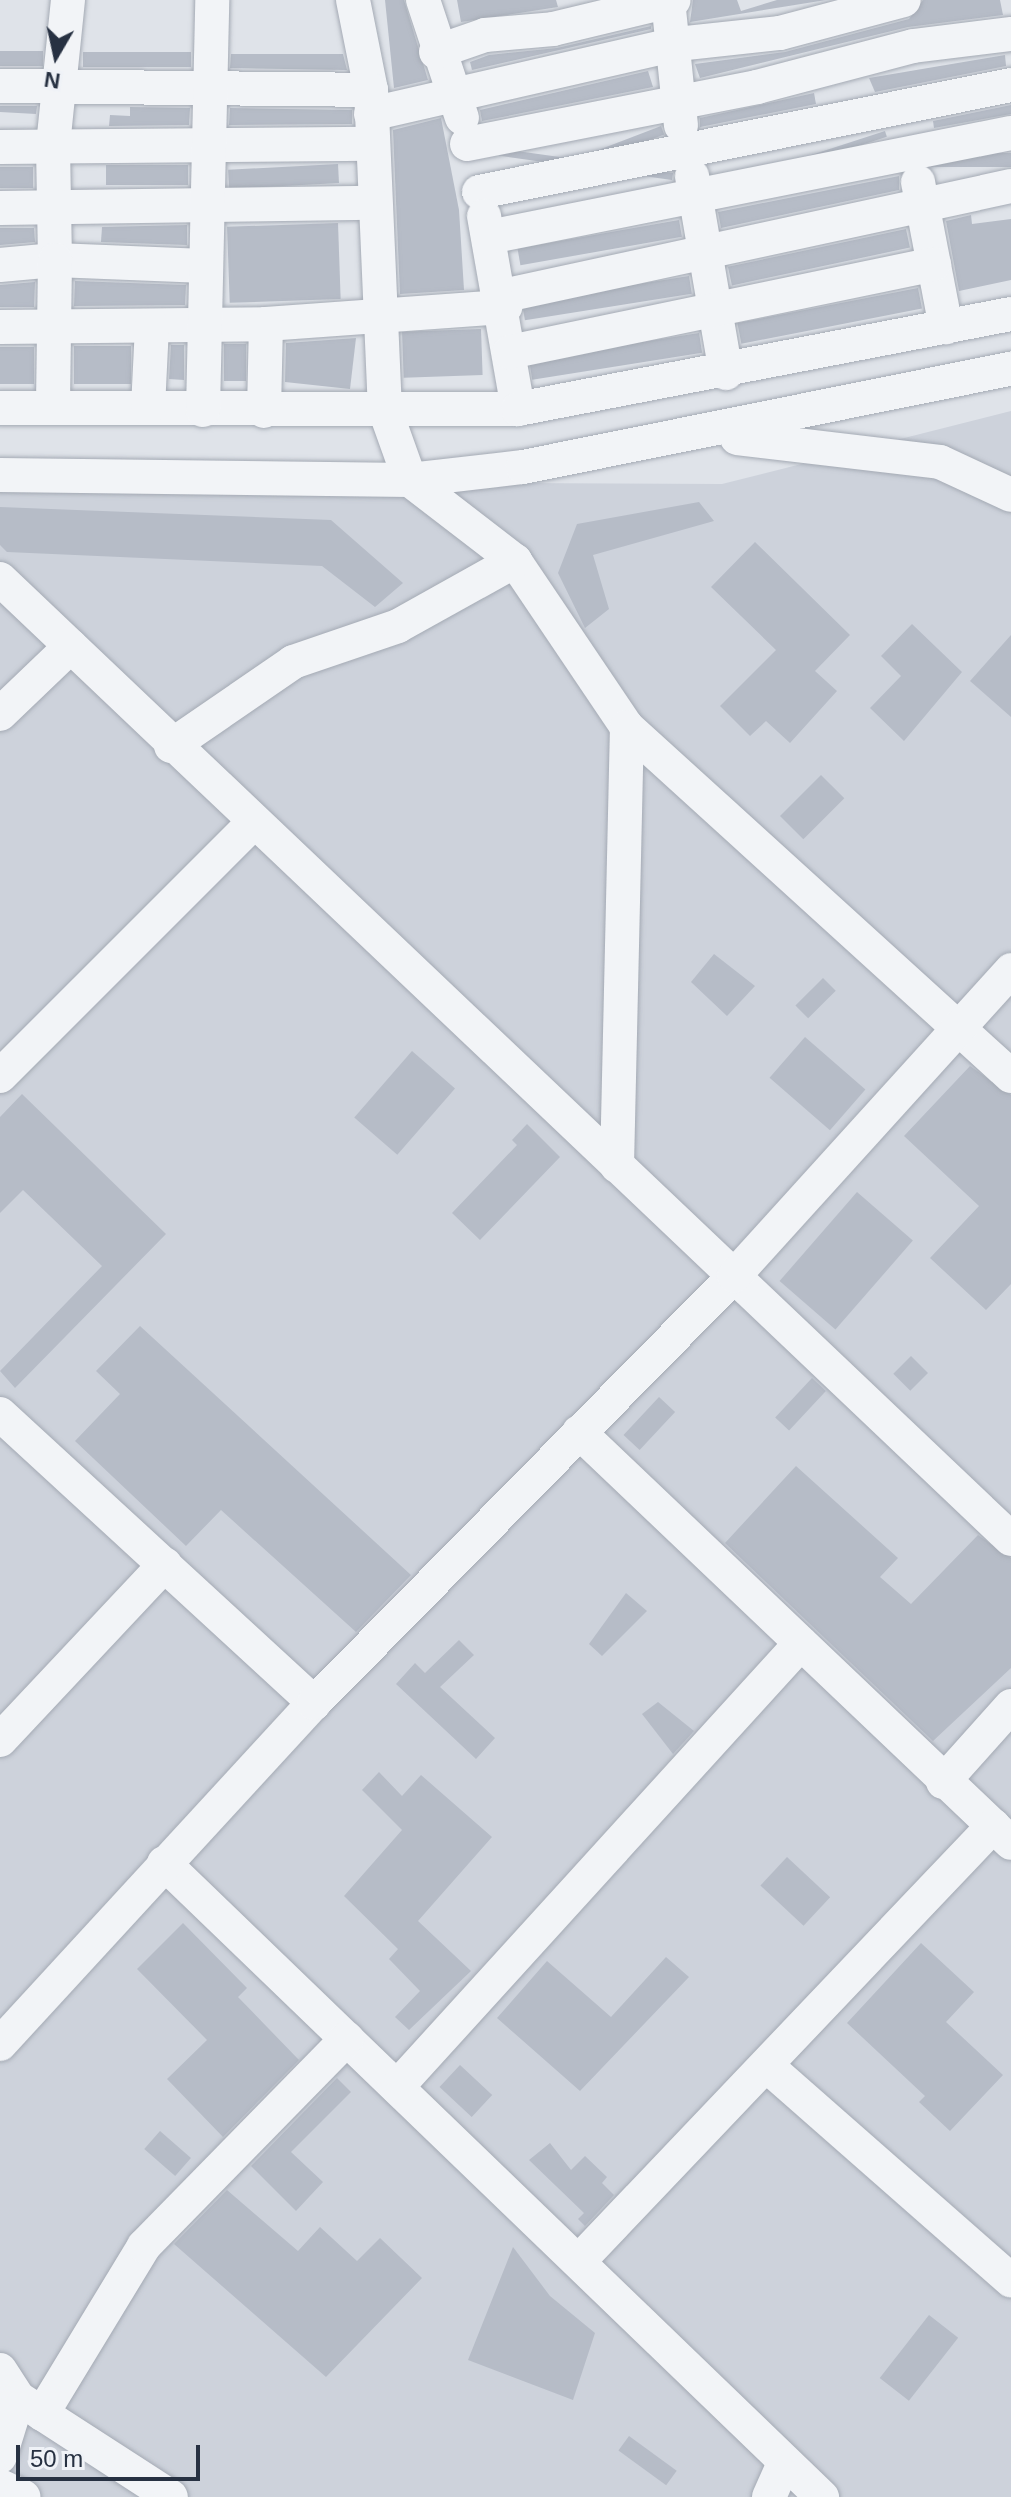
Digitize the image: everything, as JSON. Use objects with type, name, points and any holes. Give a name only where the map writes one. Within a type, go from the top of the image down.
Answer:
[{"type":"street","points":[[53,407],[53,146],[68,0]]},
{"type":"street","points":[[203,410],[205,145],[212,0]]},
{"type":"street","points":[[353,0],[371,116],[372,203],[382,314],[385,410],[410,480],[515,561],[627,727],[1011,1076]]},
{"type":"street","points":[[423,0],[436,52],[457,97],[504,302],[518,409]]},
{"type":"street","points":[[436,52],[485,35],[553,29],[670,0],[677,44],[677,104],[707,255],[726,373]]},
{"type":"street","points":[[0,147],[205,145],[371,116],[677,44],[780,33],[897,1],[913,46],[924,101],[913,154],[946,327]]},
{"type":"street","points":[[467,144],[677,104],[913,46],[1011,34]]},
{"type":"street","points":[[479,192],[1011,85]]},
{"type":"street","points":[[0,86],[207,86],[371,116]]},
{"type":"street","points":[[489,237],[1011,133]]},
{"type":"street","points":[[0,327],[266,324],[504,302],[1011,186]]},
{"type":"street","points":[[0,208],[205,208],[372,203]]},
{"type":"street","points":[[0,265],[55,260],[205,266]]},
{"type":"street","points":[[510,352],[934,264]]},
{"type":"street","points":[[0,408],[264,411],[518,409],[726,373],[1011,314]]},
{"type":"street","points":[[264,411],[266,324]]},
{"type":"street","points":[[148,408],[152,326]]},
{"type":"street","points":[[0,475],[410,480],[523,467],[1011,369]]},
{"type":"street","points":[[645,441],[769,437],[940,462],[1011,495]]},
{"type":"street","points":[[171,746],[293,662],[398,626],[515,561]]},
{"type":"street","points":[[0,579],[252,824],[1011,1539]]},
{"type":"street","points":[[0,714],[71,646]]},
{"type":"street","points":[[617,1166],[627,727]]},
{"type":"street","points":[[5,1060],[252,824]]},
{"type":"street","points":[[0,2044],[314,1703],[734,1276],[1011,970]]},
{"type":"street","points":[[2,1420],[165,1564],[314,1703]]},
{"type":"street","points":[[579,1432],[943,1782],[1002,1834],[767,2066],[579,2261]]},
{"type":"street","points":[[0,1740],[165,1564]]},
{"type":"street","points":[[397,2087],[801,1643]]},
{"type":"street","points":[[943,1782],[1011,1706]]},
{"type":"street","points":[[164,1863],[822,2497]]},
{"type":"street","points":[[0,2456],[30,2406],[144,2246],[347,2039]]},
{"type":"street","points":[[767,2066],[1011,2280]]},
{"type":"street","points":[[0,2370],[30,2406],[171,2497]]},
{"type":"street","points":[[769,2497],[784,2463]]},
{"type":"street","points":[[0,2486],[24,2497]]},
{"type":"shaded area","points":[[1011,411],[1011,2497],[0,2497],[0,481],[722,484]]},
{"type":"building","points":[[385,0],[404,0],[428,80],[394,88]]},
{"type":"building","points":[[457,0],[556,0],[558,7],[461,22]]},
{"type":"building","points":[[693,0],[737,0],[741,11],[777,0],[826,0],[690,22]]},
{"type":"building","points":[[923,0],[1000,0],[1003,15],[908,27],[700,78],[695,64],[785,52],[909,19]]},
{"type":"building","points":[[651,26],[651,29],[472,70],[470,62],[489,55],[557,48]]},
{"type":"building","points":[[0,51],[43,51],[43,66],[0,66]]},
{"type":"building","points":[[83,52],[191,52],[191,67],[83,67]]},
{"type":"building","points":[[231,54],[343,54],[347,70],[230,68]]},
{"type":"building","points":[[1005,55],[1006,66],[875,92],[869,78]]},
{"type":"building","points":[[648,71],[653,87],[482,121],[480,110]]},
{"type":"building","points":[[814,93],[816,104],[700,127],[700,118]]},
{"type":"building","points":[[1011,105],[1011,114],[934,128],[933,121]]},
{"type":"building","points":[[0,106],[37,106],[36,114],[0,112]]},
{"type":"building","points":[[130,107],[190,108],[189,125],[109,126],[110,115],[130,116]]},
{"type":"building","points":[[230,108],[352,110],[352,124],[229,125]]},
{"type":"building","points":[[441,118],[459,210],[464,290],[400,294],[393,130]]},
{"type":"building","points":[[661,126],[664,134],[506,195],[502,187]]},
{"type":"building","points":[[885,131],[887,137],[717,192],[715,186]]},
{"type":"building","points":[[500,149],[673,173],[672,180],[499,156]]},
{"type":"building","points":[[931,153],[1011,153],[1011,167],[931,167]]},
{"type":"building","points":[[338,164],[339,183],[229,189],[228,170]]},
{"type":"building","points":[[106,165],[188,165],[188,185],[106,185]]},
{"type":"building","points":[[0,167],[33,167],[33,188],[0,188]]},
{"type":"building","points":[[899,176],[899,190],[721,228],[718,212]]},
{"type":"building","points":[[971,215],[972,224],[1011,219],[1011,280],[959,291],[946,221]]},
{"type":"building","points":[[679,220],[682,237],[520,265],[517,248]]},
{"type":"building","points":[[338,223],[341,299],[230,303],[227,227]]},
{"type":"building","points":[[187,225],[187,245],[101,242],[102,227]]},
{"type":"building","points":[[0,228],[34,228],[35,242],[0,245]]},
{"type":"building","points":[[906,229],[910,248],[732,285],[728,267]]},
{"type":"building","points":[[689,276],[692,294],[525,320],[522,302]]},
{"type":"building","points":[[75,281],[186,285],[185,305],[74,306]]},
{"type":"building","points":[[35,282],[34,307],[0,307],[0,285]]},
{"type":"building","points":[[918,288],[922,309],[741,344],[737,323]]},
{"type":"building","points":[[481,329],[483,375],[404,378],[402,332]]},
{"type":"building","points":[[699,333],[702,353],[532,380],[529,360]]},
{"type":"building","points":[[356,338],[350,389],[285,382],[286,343]]},
{"type":"building","points":[[224,344],[246,344],[246,381],[224,381]]},
{"type":"building","points":[[171,345],[184,345],[184,380],[169,379]]},
{"type":"building","points":[[74,346],[131,346],[131,384],[74,384]]},
{"type":"building","points":[[0,347],[34,347],[34,384],[0,384]]},
{"type":"building","points":[[699,502],[714,521],[593,555],[609,609],[585,628],[558,573],[577,524]]},
{"type":"building","points":[[0,507],[331,520],[403,583],[375,607],[322,566],[7,552],[0,545]]},
{"type":"building","points":[[755,542],[850,635],[815,671],[837,691],[790,743],[766,721],[750,736],[720,706],[776,650],[711,587]]},
{"type":"building","points":[[912,624],[962,672],[904,741],[870,708],[901,676],[881,656]]},
{"type":"building","points":[[1011,635],[1011,717],[970,681]]},
{"type":"building","points":[[821,775],[844,798],[803,839],[780,816]]},
{"type":"building","points":[[714,954],[755,986],[727,1016],[691,982]]},
{"type":"building","points":[[823,978],[836,991],[808,1018],[795,1006]]},
{"type":"building","points":[[805,1037],[865,1089],[830,1130],[770,1078]]},
{"type":"building","points":[[412,1051],[455,1088],[397,1155],[354,1117]]},
{"type":"building","points":[[970,1066],[1011,1095],[1011,1284],[986,1310],[930,1258],[979,1206],[904,1136]]},
{"type":"building","points":[[22,1094],[166,1234],[15,1388],[0,1371],[102,1266],[23,1190],[0,1213],[0,1117]]},
{"type":"building","points":[[527,1124],[560,1157],[480,1240],[452,1213],[517,1145],[512,1140]]},
{"type":"building","points":[[857,1192],[913,1241],[835,1330],[780,1281]]},
{"type":"building","points":[[140,1326],[411,1575],[356,1632],[221,1510],[186,1546],[75,1441],[120,1394],[96,1371]]},
{"type":"building","points":[[911,1356],[928,1373],[910,1391],[893,1374]]},
{"type":"building","points":[[812,1378],[826,1391],[789,1430],[775,1417]]},
{"type":"building","points":[[659,1397],[675,1412],[640,1450],[624,1435]]},
{"type":"building","points":[[796,1466],[898,1558],[880,1577],[911,1604],[978,1535],[1011,1558],[1011,1668],[933,1741],[725,1543]]},
{"type":"building","points":[[626,1593],[647,1611],[602,1656],[589,1644]]},
{"type":"building","points":[[459,1640],[474,1655],[440,1687],[495,1738],[476,1759],[396,1684],[415,1663],[425,1673]]},
{"type":"building","points":[[658,1702],[694,1731],[673,1754],[642,1714]]},
{"type":"building","points":[[379,1772],[402,1796],[421,1775],[492,1837],[418,1921],[471,1971],[409,2030],[395,2017],[420,1991],[389,1959],[398,1949],[344,1896],[402,1830],[362,1790]]},
{"type":"building","points":[[787,1857],[830,1897],[804,1926],[760,1886]]},
{"type":"building","points":[[183,1923],[247,1988],[238,1997],[299,2060],[223,2137],[167,2079],[207,2040],[137,1969]]},
{"type":"building","points":[[921,1943],[974,1992],[946,2022],[1003,2075],[950,2131],[919,2102],[925,2096],[847,2023]]},
{"type":"building","points":[[666,1957],[689,1977],[580,2091],[497,2018],[547,1961],[611,2017]]},
{"type":"building","points":[[460,2065],[492,2095],[472,2117],[440,2087]]},
{"type":"building","points":[[337,2078],[351,2092],[291,2152],[323,2182],[296,2211],[251,2166]]},
{"type":"building","points":[[160,2131],[191,2158],[175,2176],[144,2149]]},
{"type":"building","points":[[550,2143],[571,2170],[585,2156],[607,2177],[602,2183],[614,2195],[585,2226],[578,2219],[584,2213],[529,2160]]},
{"type":"building","points":[[227,2190],[298,2251],[320,2227],[357,2261],[380,2238],[422,2278],[326,2377],[174,2244]]},
{"type":"building","points":[[513,2247],[550,2296],[595,2333],[573,2400],[468,2360]]},
{"type":"building","points":[[929,2315],[958,2338],[909,2401],[880,2378]]},
{"type":"building","points":[[629,2436],[677,2471],[666,2485],[618,2451]]}]
